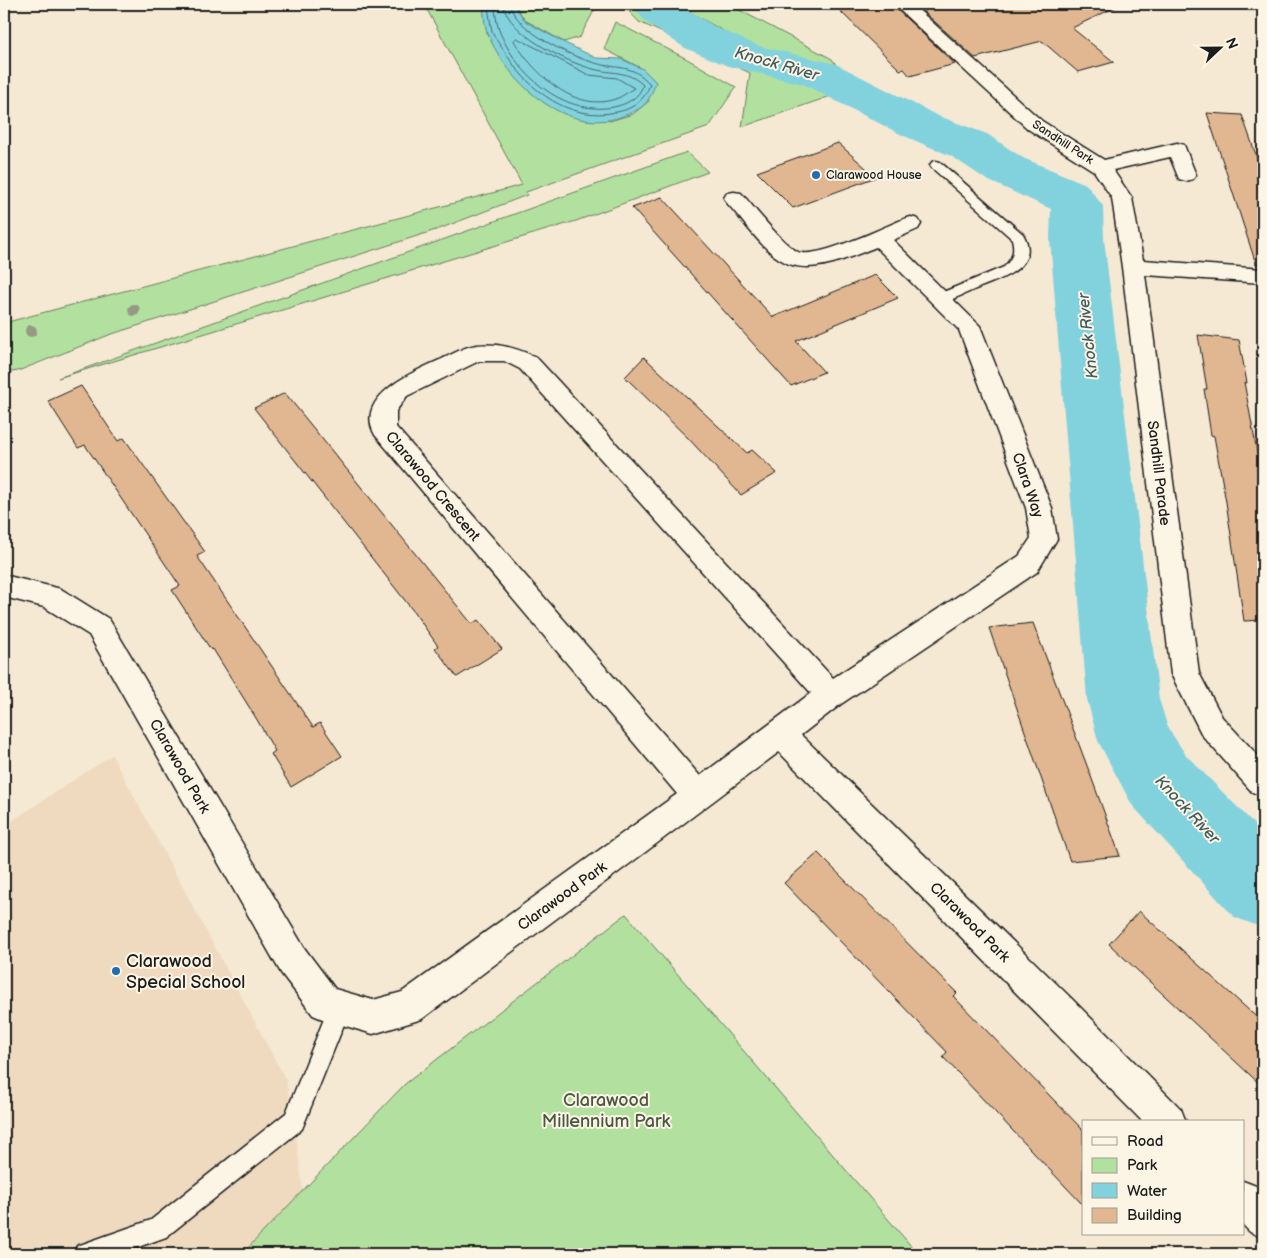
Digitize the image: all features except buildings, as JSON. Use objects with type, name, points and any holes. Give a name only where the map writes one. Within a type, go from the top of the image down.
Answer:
[{"type":"street","name":"Sandhill Park","points":[[902,4],[1036,125],[1101,167],[1122,198],[1133,267]]},
{"type":"street","points":[[1101,167],[1177,149],[1186,174]]},
{"type":"street","points":[[734,198],[790,256],[803,261],[820,259],[911,224]]},
{"type":"street","name":"Clara Way","points":[[780,733],[831,694],[1028,564],[1044,539],[1039,508],[969,326],[878,237]]},
{"type":"street","points":[[1133,267],[1263,276]]},
{"type":"street","name":"Sandhill Parade","points":[[1133,267],[1185,674],[1212,726],[1263,782]]},
{"type":"street","name":"Clarawood Crescent","points":[[698,796],[384,429],[384,410],[399,390],[476,353],[507,353],[528,363],[831,694]]},
{"type":"street","name":"Clarawood Park","points":[[4,586],[51,597],[99,626],[292,961],[324,1003],[373,1018],[410,1007],[698,796],[780,733],[1058,1009],[1166,1120]]},
{"type":"street","points":[[1244,1200],[1263,1219]]},
{"type":"lane","points":[[936,165],[1007,225],[1018,237],[1021,250],[1017,262],[1009,270],[941,298]]},
{"type":"lane","points":[[84,1254],[158,1230],[294,1121],[340,1007]]},
{"type":"shaded area","name":"Clarawood Special School","points":[[112,755],[286,1080],[294,1121],[303,1191],[242,1254],[4,1254],[4,826]]},
{"type":"green space","points":[[424,4],[483,4],[487,33],[505,64],[532,93],[551,107],[610,121],[633,114],[649,101],[641,68],[604,49],[615,22],[736,87],[709,127],[526,192],[527,195],[439,229],[109,335],[18,371],[4,373],[4,323],[522,185]]},
{"type":"green space","points":[[514,4],[590,4],[595,9],[580,37],[564,42],[525,20]]},
{"type":"green space","points":[[622,4],[647,4],[667,24],[740,61],[848,90],[742,127],[750,73],[639,22]]},
{"type":"green space","points":[[676,4],[728,4],[832,59],[847,81],[758,51]]},
{"type":"green space","points":[[687,152],[708,172],[576,221],[58,378]]},
{"type":"green space","name":"Clarawood Millennium Park","points":[[626,914],[918,1254],[242,1254],[405,1084]]},
{"type":"water","points":[[483,4],[514,4],[525,21],[559,40],[596,58],[621,59],[643,69],[656,82],[650,96],[644,105],[634,111],[620,117],[599,121],[579,119],[559,111],[540,100],[509,69],[497,52],[488,34]]},
{"type":"waterway","name":"Knock River","points":[[652,4],[663,14],[701,38],[744,56],[819,74],[919,125],[969,145],[1005,169],[1068,196],[1077,206],[1077,239],[1123,699],[1135,741],[1159,780],[1263,889]]},
{"type":"place","name":"Clarawood House","points":[[816,175]]},
{"type":"place","name":"Clarawood Special School","points":[[116,971]]}]
